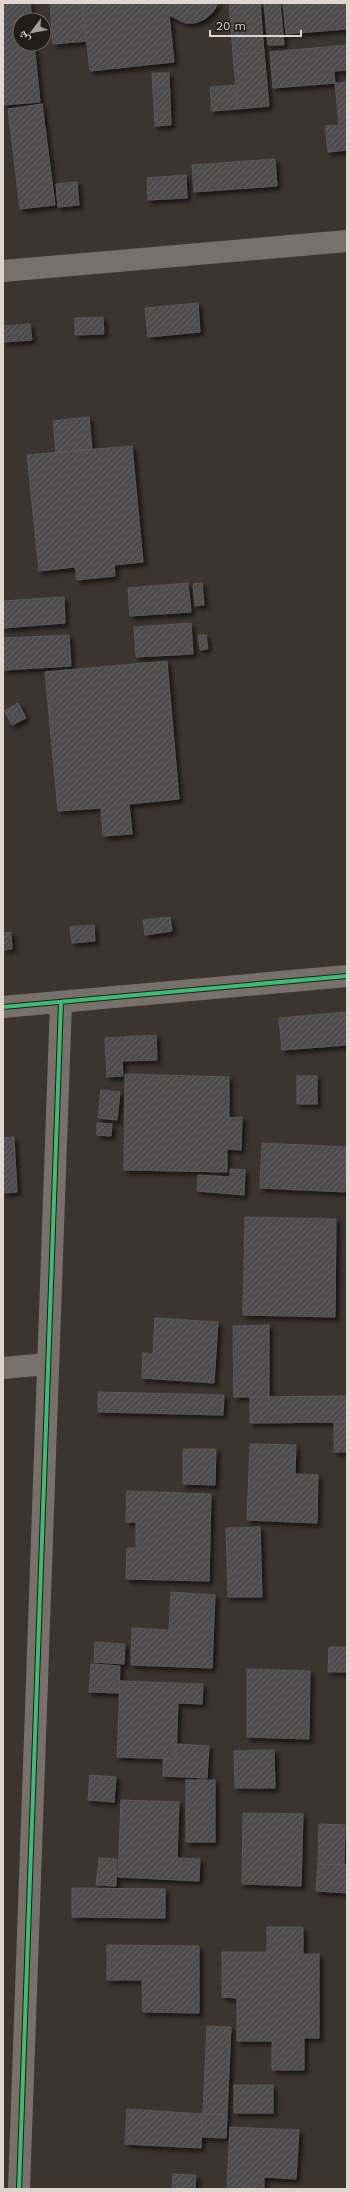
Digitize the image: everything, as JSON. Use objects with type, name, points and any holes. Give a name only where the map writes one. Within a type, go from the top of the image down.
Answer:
[{"type":"street","points":[[3,272],[347,241]]},
{"type":"street","points":[[3,1007],[347,976]]},
{"type":"street","points":[[19,2189],[60,1002]]},
{"type":"street","points":[[3,1368],[47,1364]]},
{"type":"building","points":[[3,3],[30,3],[31,12],[12,12],[12,52],[35,52],[40,102],[3,105]]},
{"type":"building","points":[[50,3],[82,3],[87,41],[53,44],[52,12],[51,12]]},
{"type":"building","points":[[82,3],[218,3],[213,12],[205,19],[195,23],[185,23],[169,15],[174,62],[90,71]]},
{"type":"building","points":[[229,3],[260,3],[264,52],[233,55]]},
{"type":"building","points":[[264,3],[280,3],[284,45],[268,45]]},
{"type":"building","points":[[283,3],[347,3],[347,29],[286,34]]},
{"type":"building","points":[[347,45],[347,70],[334,71],[335,83],[273,88],[270,52]]},
{"type":"building","points":[[264,52],[269,106],[238,109],[233,55]]},
{"type":"building","points":[[152,73],[169,73],[171,125],[155,126]]},
{"type":"building","points":[[347,82],[347,150],[328,152],[325,126],[339,125],[335,83]]},
{"type":"building","points":[[236,85],[238,109],[212,111],[210,87]]},
{"type":"building","points":[[42,104],[55,205],[20,209],[8,109]]},
{"type":"building","points":[[275,159],[277,186],[194,192],[192,165]]},
{"type":"building","points":[[186,175],[187,198],[148,200],[147,178]]},
{"type":"building","points":[[77,182],[79,205],[58,207],[56,184]]},
{"type":"building","points":[[198,303],[200,332],[148,337],[145,308]]},
{"type":"building","points":[[103,317],[104,334],[75,335],[75,318]]},
{"type":"building","points":[[30,324],[32,340],[3,342],[3,326]]},
{"type":"building","points":[[89,417],[92,449],[56,453],[53,421]]},
{"type":"building","points":[[132,446],[143,562],[114,565],[115,576],[77,580],[75,567],[39,571],[27,455]]},
{"type":"building","points":[[188,583],[191,612],[130,616],[128,588]]},
{"type":"building","points":[[202,583],[204,605],[195,606],[193,584]]},
{"type":"building","points":[[64,597],[65,623],[3,628],[3,601]]},
{"type":"building","points":[[191,623],[193,654],[136,657],[134,627]]},
{"type":"building","points":[[69,635],[71,666],[4,670],[3,638]]},
{"type":"building","points":[[198,635],[206,635],[208,649],[200,650]]},
{"type":"building","points":[[167,661],[179,799],[129,804],[132,834],[103,836],[101,808],[58,811],[45,672]]},
{"type":"building","points":[[18,703],[26,718],[12,725],[4,711]]},
{"type":"building","points":[[170,917],[172,931],[145,935],[143,920]]},
{"type":"building","points":[[94,925],[95,941],[72,943],[70,927]]},
{"type":"building","points":[[11,932],[12,949],[3,950],[3,933]]},
{"type":"building","points":[[347,1012],[347,1045],[282,1050],[279,1018]]},
{"type":"building","points":[[156,1035],[157,1060],[122,1061],[123,1076],[107,1077],[105,1038]]},
{"type":"building","points":[[125,1074],[229,1077],[229,1118],[242,1117],[241,1150],[227,1149],[227,1172],[124,1170]]},
{"type":"building","points":[[297,1076],[317,1076],[317,1104],[297,1104]]},
{"type":"building","points":[[101,1090],[120,1092],[117,1120],[98,1118]]},
{"type":"building","points":[[97,1123],[112,1124],[111,1136],[97,1135]]},
{"type":"building","points":[[14,1137],[17,1192],[3,1193],[3,1138]]},
{"type":"building","points":[[262,1143],[346,1147],[345,1192],[260,1188]]},
{"type":"building","points":[[230,1169],[245,1170],[244,1195],[197,1191],[198,1175],[230,1177]]},
{"type":"building","points":[[245,1217],[336,1219],[335,1317],[243,1315]]},
{"type":"building","points":[[155,1318],[218,1322],[214,1383],[142,1378],[143,1353],[153,1354]]},
{"type":"building","points":[[269,1325],[269,1397],[234,1397],[233,1326]]},
{"type":"building","points":[[98,1392],[224,1395],[223,1415],[98,1412]]},
{"type":"building","points":[[347,1396],[347,1422],[250,1423],[250,1397]]},
{"type":"building","points":[[334,1422],[347,1422],[347,1452],[334,1452]]},
{"type":"building","points":[[250,1444],[296,1445],[295,1474],[318,1475],[317,1523],[247,1520]]},
{"type":"building","points":[[183,1449],[216,1449],[215,1485],[183,1484]]},
{"type":"building","points":[[127,1491],[211,1494],[209,1581],[126,1579],[127,1548],[136,1548],[136,1522],[126,1522]]},
{"type":"building","points":[[260,1527],[262,1597],[228,1597],[226,1528]]},
{"type":"building","points":[[171,1592],[215,1595],[212,1668],[131,1665],[132,1628],[169,1630]]},
{"type":"building","points":[[95,1642],[125,1644],[124,1664],[94,1662]]},
{"type":"building","points":[[329,1647],[347,1647],[347,1672],[328,1672]]},
{"type":"building","points":[[91,1664],[120,1666],[119,1693],[89,1692]]},
{"type":"building","points":[[247,1669],[310,1671],[309,1739],[247,1737]]},
{"type":"building","points":[[120,1681],[203,1684],[202,1704],[178,1703],[176,1759],[117,1757]]},
{"type":"building","points":[[176,1744],[209,1746],[207,1778],[163,1776],[163,1759],[176,1759]]},
{"type":"building","points":[[274,1750],[275,1788],[235,1788],[234,1751]]},
{"type":"building","points":[[90,1775],[116,1777],[114,1802],[88,1800]]},
{"type":"building","points":[[186,1780],[215,1780],[215,1842],[186,1842]]},
{"type":"building","points":[[121,1800],[179,1802],[177,1858],[200,1859],[199,1881],[118,1877]]},
{"type":"building","points":[[243,1813],[303,1814],[301,1886],[242,1884]]},
{"type":"building","points":[[319,1824],[345,1825],[344,1865],[318,1864]]},
{"type":"building","points":[[99,1858],[117,1859],[116,1886],[96,1885]]},
{"type":"building","points":[[318,1864],[347,1865],[347,1893],[316,1891]]},
{"type":"building","points":[[72,1888],[165,1889],[165,1918],[72,1917]]},
{"type":"building","points":[[267,1927],[303,1927],[303,1954],[319,1954],[319,2038],[304,2038],[304,2070],[272,2070],[272,2041],[237,2041],[237,1998],[222,1997],[222,1952],[267,1952]]},
{"type":"building","points":[[107,1945],[199,1946],[199,2013],[143,2012],[142,1980],[107,1980]]},
{"type":"building","points":[[207,2026],[231,2027],[227,2115],[203,2114]]},
{"type":"building","points":[[234,2085],[273,2085],[273,2113],[234,2113]]},
{"type":"building","points":[[127,2109],[203,2114],[201,2148],[125,2144]]},
{"type":"building","points":[[203,2114],[227,2115],[226,2138],[202,2137]]},
{"type":"building","points":[[230,2127],[299,2130],[296,2179],[264,2177],[264,2189],[227,2189]]},
{"type":"building","points":[[173,2174],[196,2175],[195,2189],[172,2189]]},
{"type":"cycle path","points":[[3,1007],[347,976]]},
{"type":"cycle path","points":[[19,2189],[61,1002]]}]
